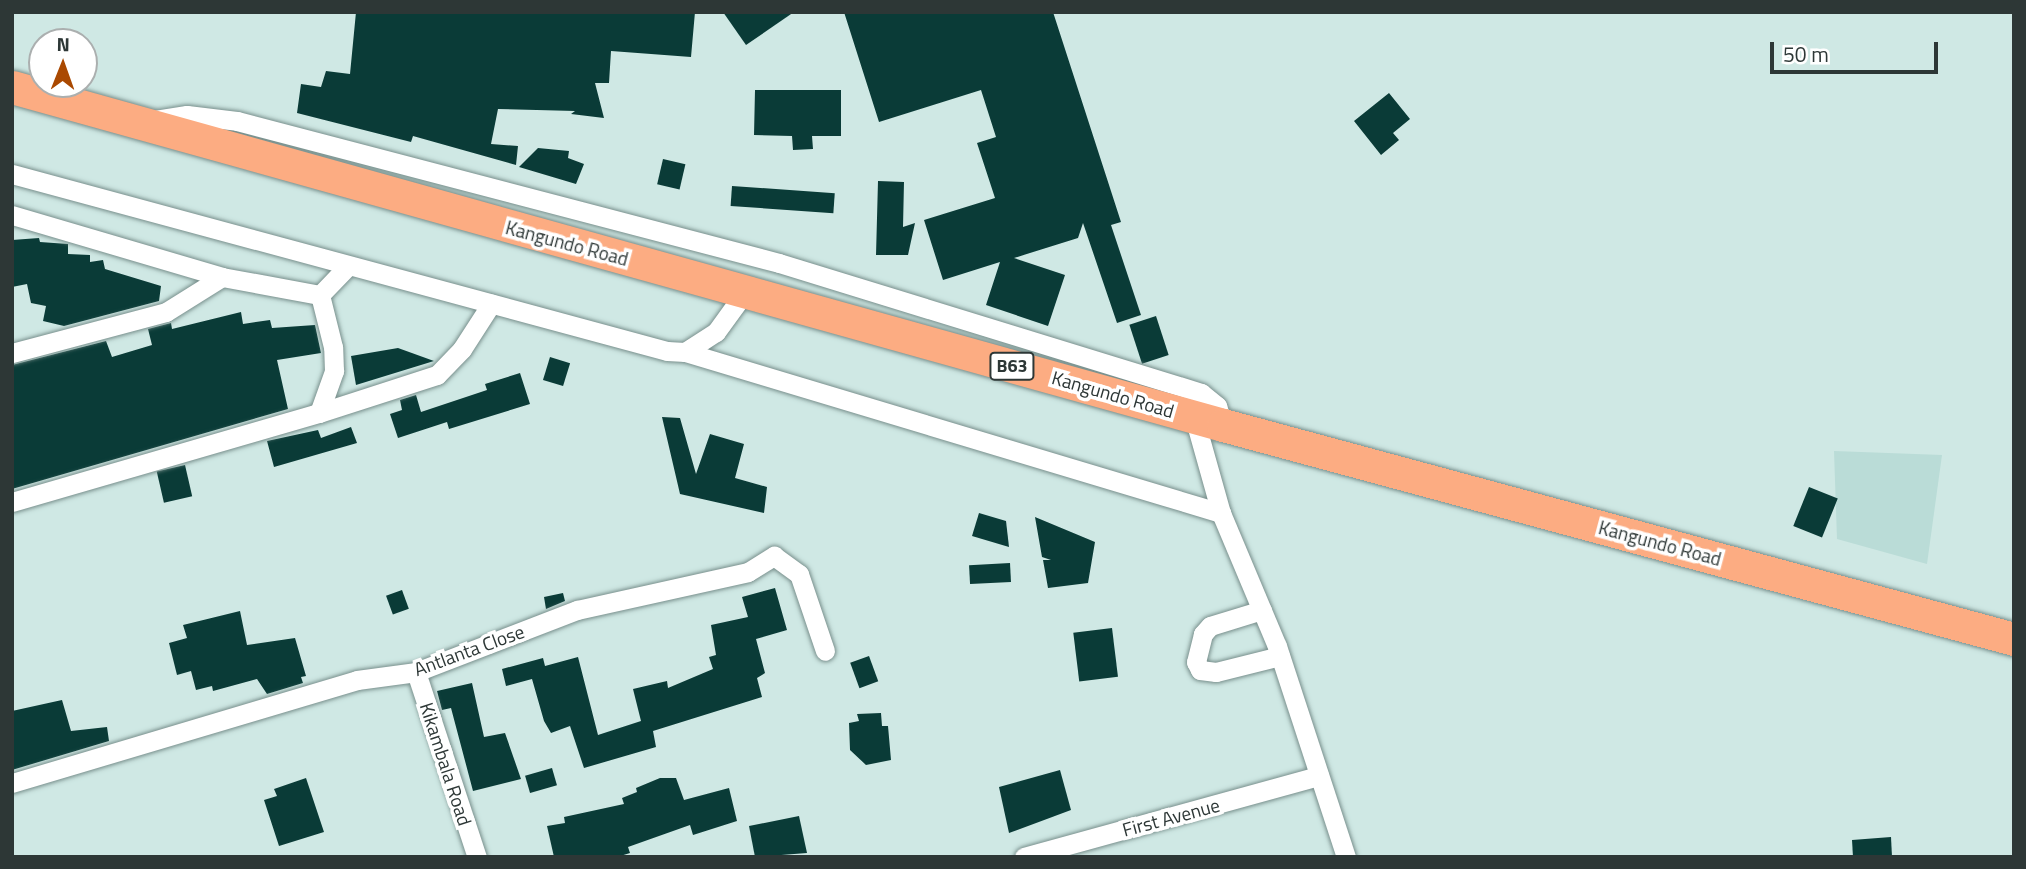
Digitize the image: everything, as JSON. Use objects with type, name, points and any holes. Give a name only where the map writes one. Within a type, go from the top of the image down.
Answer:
[{"type":"highway","name":"Kangundo Road","points":[[12,87],[1209,421],[2014,639]]},
{"type":"street","points":[[136,123],[187,115],[237,121],[779,263],[1201,393],[1217,406],[1209,421],[1222,513],[1280,656],[1346,857]]},
{"type":"street","points":[[12,174],[347,267],[685,352],[1222,513]]},
{"type":"street","points":[[12,215],[222,277],[320,295]]},
{"type":"street","points":[[320,295],[347,267]]},
{"type":"street","points":[[12,353],[166,312],[222,277]]},
{"type":"street","points":[[685,352],[716,332],[745,292]]},
{"type":"street","points":[[319,413],[334,371],[333,346],[320,295]]},
{"type":"street","points":[[12,502],[319,413],[437,375],[462,349],[491,304]]},
{"type":"street","name":"Antlanta Close","points":[[12,783],[356,680],[416,672],[577,610],[748,572],[774,556],[799,574],[825,652]]},
{"type":"street","points":[[1262,610],[1210,626],[1203,634],[1196,662],[1200,670],[1216,672],[1280,656]]},
{"type":"street","name":"Kikambala Road","points":[[416,672],[477,857]]},
{"type":"street","name":"First Avenue","points":[[1024,857],[1319,776]]},
{"type":"shaded area","points":[[1834,451],[1942,455],[1927,564],[1837,539]]},
{"type":"building","points":[[356,12],[695,12],[691,57],[611,51],[609,83],[595,83],[604,118],[571,114],[575,111],[498,109],[491,144],[518,146],[516,165],[413,136],[411,142],[297,113],[301,84],[321,87],[326,71],[350,74]]},
{"type":"building","points":[[723,12],[794,12],[746,45]]},
{"type":"building","points":[[844,12],[1053,12],[1121,222],[1111,225],[1141,315],[1117,323],[1083,223],[1078,238],[1014,258],[1065,275],[1048,326],[986,305],[1000,262],[943,280],[924,220],[995,198],[977,143],[996,137],[981,90],[879,122]]},
{"type":"building","points":[[755,90],[841,90],[841,136],[812,136],[813,149],[793,150],[792,136],[754,135]]},
{"type":"building","points":[[1389,93],[1410,119],[1393,133],[1399,140],[1381,155],[1354,121]]},
{"type":"building","points":[[538,148],[569,151],[568,158],[584,164],[576,184],[519,167]]},
{"type":"building","points":[[663,159],[685,164],[680,190],[657,184]]},
{"type":"building","points":[[878,181],[904,182],[903,227],[915,223],[908,255],[876,255]]},
{"type":"building","points":[[732,186],[835,193],[833,213],[731,206]]},
{"type":"building","points":[[39,238],[40,242],[68,244],[68,254],[90,255],[90,262],[103,260],[105,269],[161,286],[159,301],[64,326],[43,321],[46,306],[31,303],[27,284],[12,287],[12,240]]},
{"type":"building","points":[[241,312],[243,324],[270,320],[272,328],[315,325],[321,353],[277,360],[288,409],[12,489],[12,365],[106,341],[112,357],[152,345],[148,329],[171,323],[172,329]]},
{"type":"building","points":[[1156,316],[1169,355],[1142,364],[1129,325]]},
{"type":"building","points":[[398,348],[434,361],[356,385],[351,356]]},
{"type":"building","points":[[550,357],[570,363],[563,386],[543,380]]},
{"type":"building","points":[[520,373],[530,404],[449,429],[447,422],[398,438],[390,414],[402,410],[400,400],[416,395],[421,412],[487,390],[485,384]]},
{"type":"building","points":[[662,417],[680,418],[696,474],[710,434],[744,444],[735,478],[767,487],[764,513],[680,494]]},
{"type":"building","points":[[351,427],[357,443],[274,467],[267,441],[318,430],[321,438]]},
{"type":"building","points":[[185,465],[192,496],[164,503],[157,472]]},
{"type":"building","points":[[1809,487],[1838,499],[1822,538],[1793,526]]},
{"type":"building","points":[[979,513],[1006,521],[1009,547],[972,536]]},
{"type":"building","points":[[1035,517],[1095,542],[1088,583],[1048,588],[1043,560],[1051,560],[1042,557]]},
{"type":"building","points":[[1010,563],[1011,582],[970,584],[969,565]]},
{"type":"building","points":[[775,588],[787,630],[756,639],[765,673],[757,678],[762,697],[653,731],[656,747],[584,768],[570,726],[551,733],[544,721],[532,679],[506,686],[502,669],[543,658],[545,666],[578,657],[598,735],[641,721],[633,689],[667,681],[668,688],[713,669],[709,657],[716,655],[711,625],[748,617],[742,597]]},
{"type":"building","points":[[402,590],[409,609],[393,615],[386,596]]},
{"type":"building","points":[[563,593],[565,601],[546,609],[544,597]]},
{"type":"building","points":[[240,611],[247,645],[295,638],[306,676],[301,677],[303,683],[267,694],[257,679],[213,691],[212,686],[196,690],[191,671],[177,675],[169,643],[187,638],[183,625]]},
{"type":"building","points":[[1112,628],[1118,677],[1079,681],[1073,633]]},
{"type":"building","points":[[869,656],[878,681],[859,688],[850,663]]},
{"type":"building","points":[[472,683],[484,737],[505,733],[521,779],[473,791],[451,708],[442,710],[437,691]]},
{"type":"building","points":[[62,700],[71,731],[107,727],[109,741],[12,770],[12,711]]},
{"type":"building","points":[[881,713],[882,726],[888,726],[891,760],[866,765],[850,750],[849,723],[859,721],[857,714]]},
{"type":"building","points":[[552,768],[557,785],[530,793],[525,776]]},
{"type":"building","points":[[1060,770],[1071,810],[1009,833],[999,787]]},
{"type":"building","points":[[306,778],[324,832],[279,846],[264,800],[277,796],[274,789]]},
{"type":"building","points":[[660,778],[676,778],[684,800],[729,788],[737,821],[693,835],[690,825],[628,847],[630,853],[617,857],[554,857],[547,826],[565,823],[564,817],[624,804],[622,798],[637,792],[636,788]]},
{"type":"building","points":[[799,816],[807,853],[755,857],[749,826]]},
{"type":"building","points":[[1891,837],[1892,857],[1853,857],[1852,840]]}]
